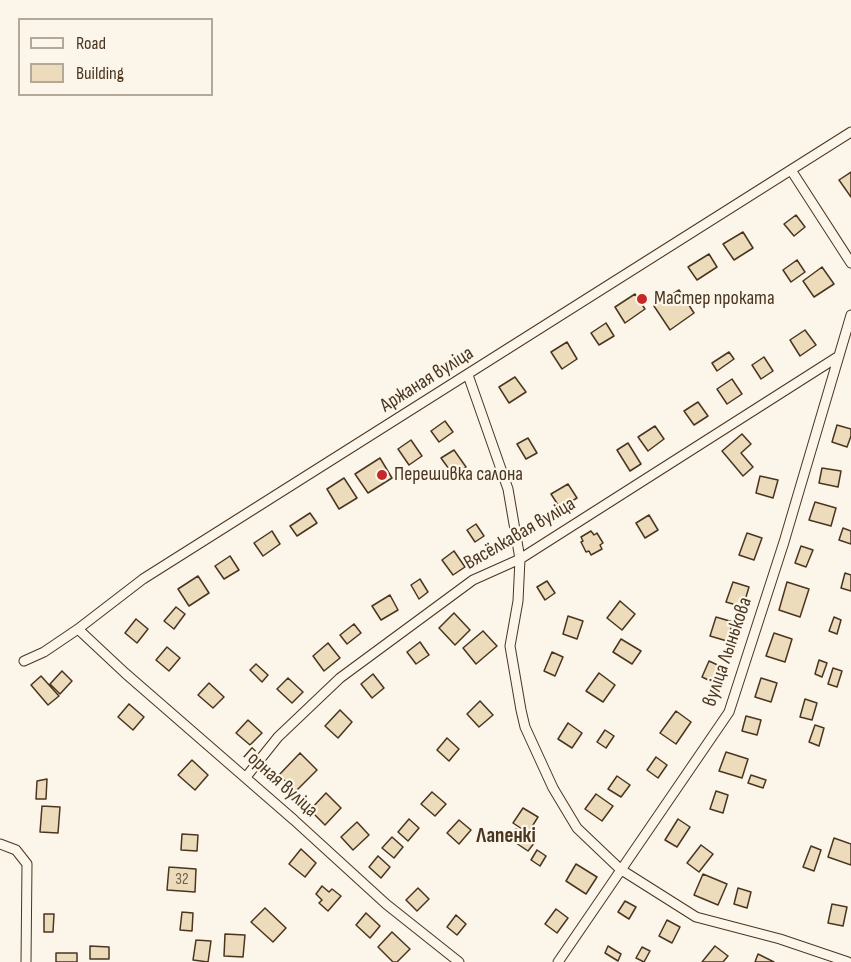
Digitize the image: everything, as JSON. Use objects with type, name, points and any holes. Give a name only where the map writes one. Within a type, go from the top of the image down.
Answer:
[{"type":"street","name":"Аржаная вуліца","points":[[24,661],[44,652],[78,629],[143,579],[851,132]]},
{"type":"street","points":[[791,170],[851,263]]},
{"type":"street","name":"вуліца Лынькова","points":[[558,962],[729,712],[784,542],[851,315]]},
{"type":"street","name":"Вясёлкавая вуліца","points":[[246,777],[278,737],[340,678],[473,580],[520,559],[839,356]]},
{"type":"street","points":[[468,375],[508,489],[520,559],[518,601],[510,646],[520,710],[525,727],[553,788],[577,828],[620,869],[696,917],[780,939],[848,962]]},
{"type":"street","name":"Горная вуліца","points":[[78,629],[386,904],[459,962]]},
{"type":"street","points":[[0,844],[16,850],[27,864],[26,962]]},
{"type":"building","points":[[851,172],[851,197],[839,180]]},
{"type":"building","points":[[796,215],[805,227],[794,236],[784,224]]},
{"type":"building","points":[[743,232],[753,248],[734,260],[723,244]]},
{"type":"building","points":[[709,254],[717,267],[697,280],[688,267]]},
{"type":"building","points":[[797,260],[805,272],[791,282],[783,270]]},
{"type":"building","points":[[822,267],[834,284],[814,297],[803,281]]},
{"type":"building","points":[[679,290],[694,313],[670,330],[654,306]]},
{"type":"building","points":[[635,294],[645,309],[625,323],[615,307]]},
{"type":"building","points":[[606,323],[614,336],[599,345],[591,333]]},
{"type":"building","points":[[805,330],[816,345],[800,356],[790,340]]},
{"type":"building","points":[[567,342],[577,359],[562,369],[551,352]]},
{"type":"building","points":[[729,352],[734,359],[717,371],[712,363]]},
{"type":"building","points":[[764,357],[773,371],[761,379],[752,365]]},
{"type":"building","points":[[515,377],[526,392],[509,403],[499,387]]},
{"type":"building","points":[[732,379],[742,394],[727,404],[717,389]]},
{"type":"building","points":[[698,402],[708,416],[694,425],[684,411]]},
{"type":"building","points":[[445,421],[453,432],[439,442],[431,431]]},
{"type":"building","points":[[837,425],[851,429],[847,447],[832,442]]},
{"type":"building","points":[[655,426],[664,439],[648,451],[638,437]]},
{"type":"building","points":[[742,434],[751,444],[741,453],[753,467],[743,476],[722,451]]},
{"type":"building","points":[[528,438],[537,453],[526,459],[517,444]]},
{"type":"building","points":[[411,440],[422,456],[409,465],[398,449]]},
{"type":"building","points":[[628,443],[641,464],[630,471],[617,450]]},
{"type":"building","points":[[454,450],[466,467],[454,476],[441,458]]},
{"type":"building","points":[[380,458],[392,478],[368,493],[355,474]]},
{"type":"building","points":[[822,468],[841,471],[838,487],[819,483]]},
{"type":"building","points":[[760,476],[778,480],[773,498],[756,493]]},
{"type":"building","points":[[344,478],[357,498],[339,509],[327,489]]},
{"type":"building","points":[[568,484],[577,498],[560,508],[551,494]]},
{"type":"building","points":[[815,502],[836,508],[831,526],[809,520]]},
{"type":"building","points":[[310,513],[317,523],[297,536],[290,526]]},
{"type":"building","points":[[649,515],[658,530],[645,538],[636,523]]},
{"type":"building","points":[[476,524],[484,536],[475,542],[467,530]]},
{"type":"building","points":[[843,528],[851,531],[851,544],[839,540]]},
{"type":"building","points":[[272,531],[280,544],[263,556],[254,543]]},
{"type":"building","points":[[591,531],[594,535],[597,533],[603,543],[600,545],[602,549],[591,555],[589,551],[586,552],[581,537]]},
{"type":"building","points":[[747,533],[762,538],[754,560],[739,555]]},
{"type":"building","points":[[801,546],[813,550],[806,567],[795,563]]},
{"type":"building","points":[[454,551],[465,567],[453,575],[442,560]]},
{"type":"building","points":[[230,556],[239,570],[224,579],[215,566]]},
{"type":"building","points":[[845,573],[851,575],[851,591],[841,588]]},
{"type":"building","points":[[198,576],[209,593],[189,606],[178,589]]},
{"type":"building","points":[[420,579],[428,592],[419,599],[411,585]]},
{"type":"building","points":[[547,581],[555,593],[545,600],[537,587]]},
{"type":"building","points":[[733,582],[749,587],[743,607],[726,602]]},
{"type":"building","points":[[787,582],[809,589],[800,617],[779,610]]},
{"type":"building","points":[[390,595],[398,610],[381,620],[372,606]]},
{"type":"building","points":[[620,601],[635,614],[622,630],[607,618]]},
{"type":"building","points":[[176,607],[185,614],[174,629],[164,621]]},
{"type":"building","points":[[454,613],[470,630],[455,645],[439,628]]},
{"type":"building","points":[[568,616],[583,621],[577,639],[563,634]]},
{"type":"building","points":[[716,617],[733,622],[727,641],[710,636]]},
{"type":"building","points":[[834,617],[841,620],[837,634],[829,631]]},
{"type":"building","points":[[136,619],[148,629],[137,643],[125,633]]},
{"type":"building","points":[[354,624],[361,633],[347,644],[340,635]]},
{"type":"building","points":[[483,631],[497,646],[476,664],[463,648]]},
{"type":"building","points":[[774,633],[792,639],[785,662],[766,656]]},
{"type":"building","points":[[621,639],[641,651],[632,664],[613,652]]},
{"type":"building","points":[[420,642],[429,655],[416,664],[407,652]]},
{"type":"building","points":[[328,643],[340,658],[324,671],[313,656]]},
{"type":"building","points":[[167,647],[180,658],[169,671],[156,660]]},
{"type":"building","points":[[552,652],[563,657],[555,676],[544,671]]},
{"type":"building","points":[[819,660],[827,663],[822,677],[815,674]]},
{"type":"building","points":[[709,661],[724,668],[717,684],[702,677]]},
{"type":"building","points":[[256,664],[268,675],[262,682],[250,670]]},
{"type":"building","points":[[833,668],[842,671],[837,687],[828,684]]},
{"type":"building","points":[[62,671],[72,681],[60,694],[50,684]]},
{"type":"building","points":[[599,673],[615,685],[603,702],[586,691]]},
{"type":"building","points":[[373,674],[384,688],[372,698],[361,684]]},
{"type":"building","points":[[41,676],[59,696],[48,705],[31,685]]},
{"type":"building","points":[[288,678],[303,692],[292,703],[277,689]]},
{"type":"building","points":[[761,678],[777,683],[771,702],[755,697]]},
{"type":"building","points":[[209,683],[224,697],[213,708],[198,695]]},
{"type":"building","points":[[805,699],[817,703],[812,720],[800,717]]},
{"type":"building","points":[[480,701],[493,715],[479,727],[467,714]]},
{"type":"building","points":[[129,704],[144,717],[133,730],[118,717]]},
{"type":"building","points":[[340,710],[352,722],[338,738],[325,726]]},
{"type":"building","points":[[676,711],[691,722],[676,744],[660,733]]},
{"type":"building","points":[[746,716],[761,720],[757,735],[742,731]]},
{"type":"building","points":[[248,720],[262,733],[250,745],[236,733]]},
{"type":"building","points":[[568,723],[582,733],[572,748],[558,739]]},
{"type":"building","points":[[815,725],[824,728],[819,746],[809,742]]},
{"type":"building","points":[[605,730],[614,736],[606,748],[597,742]]},
{"type":"building","points":[[447,738],[459,749],[449,761],[437,750]]},
{"type":"building","points":[[726,752],[748,759],[742,778],[719,771]]},
{"type":"building","points":[[300,753],[317,770],[296,791],[279,775]]},
{"type":"building","points":[[656,757],[667,765],[658,778],[647,770]]},
{"type":"building","points":[[192,760],[208,775],[195,790],[178,775]]},
{"type":"building","points":[[751,775],[766,780],[763,788],[748,783]]},
{"type":"building","points":[[617,776],[630,785],[621,797],[608,789]]},
{"type":"building","points":[[47,779],[46,799],[36,799],[37,781]]},
{"type":"building","points":[[716,791],[728,795],[723,813],[710,809]]},
{"type":"building","points":[[432,792],[446,804],[435,816],[421,804]]},
{"type":"building","points":[[326,793],[341,808],[325,825],[310,810]]},
{"type":"building","points":[[596,794],[613,806],[602,821],[585,809]]},
{"type":"building","points":[[42,806],[60,807],[58,833],[40,832]]},
{"type":"building","points":[[523,808],[538,817],[528,833],[513,823]]},
{"type":"building","points":[[409,819],[419,828],[408,841],[398,832]]},
{"type":"building","points":[[678,819],[690,827],[677,847],[665,840]]},
{"type":"building","points":[[459,820],[471,830],[459,844],[447,833]]},
{"type":"building","points":[[357,822],[369,835],[353,850],[341,837]]},
{"type":"building","points":[[516,829],[535,842],[528,851],[510,839]]},
{"type":"building","points":[[182,834],[198,835],[197,851],[181,850]]},
{"type":"building","points":[[392,837],[403,847],[394,858],[382,848]]},
{"type":"building","points":[[834,838],[851,844],[851,865],[828,857]]},
{"type":"building","points":[[701,845],[713,854],[699,872],[687,863]]},
{"type":"building","points":[[811,846],[821,850],[814,871],[803,867]]},
{"type":"building","points":[[301,849],[316,863],[305,877],[289,864]]},
{"type":"building","points":[[537,850],[546,856],[540,866],[531,860]]},
{"type":"building","points":[[378,856],[390,867],[381,878],[369,867]]},
{"type":"building","points":[[576,864],[597,877],[586,894],[566,881]]},
{"type":"building","points":[[169,867],[196,869],[195,892],[167,890]]},
{"type":"building","points":[[703,874],[727,884],[718,905],[694,895]]},
{"type":"building","points":[[322,886],[329,892],[332,889],[341,896],[328,911],[319,903],[322,900],[316,894]]},
{"type":"building","points":[[418,888],[429,899],[417,911],[406,900]]},
{"type":"building","points":[[738,888],[751,892],[747,908],[734,904]]},
{"type":"building","points":[[625,901],[636,907],[629,919],[618,912]]},
{"type":"building","points":[[832,904],[847,907],[843,926],[828,923]]},
{"type":"building","points":[[265,908],[286,928],[273,942],[251,922]]},
{"type":"building","points":[[556,909],[568,918],[557,933],[545,924]]},
{"type":"building","points":[[182,912],[193,913],[192,931],[180,930]]},
{"type":"building","points":[[366,913],[380,926],[370,938],[356,925]]},
{"type":"building","points":[[44,914],[54,914],[53,932],[44,932]]},
{"type":"building","points":[[456,915],[466,924],[457,935],[447,927]]},
{"type":"building","points":[[667,920],[680,927],[672,943],[659,936]]},
{"type":"building","points":[[392,932],[410,949],[397,962],[393,962],[378,947]]},
{"type":"building","points":[[225,934],[245,935],[243,957],[224,956]]},
{"type":"building","points":[[196,940],[211,941],[208,962],[193,960]]},
{"type":"building","points":[[90,946],[109,947],[109,959],[90,959]]},
{"type":"building","points":[[608,946],[621,954],[618,961],[605,953]]},
{"type":"building","points":[[715,946],[728,956],[723,962],[702,962]]},
{"type":"building","points":[[642,947],[650,951],[644,962],[636,958]]},
{"type":"building","points":[[56,953],[77,953],[77,962],[56,962]]},
{"type":"building","points":[[758,954],[774,962],[755,962]]},
{"type":"place","name":"Мастер проката","points":[[642,299]]},
{"type":"place","name":"Перешивка салона","points":[[382,475]]},
{"type":"district","name":"Лапенкі","points":[[506,837]]}]
